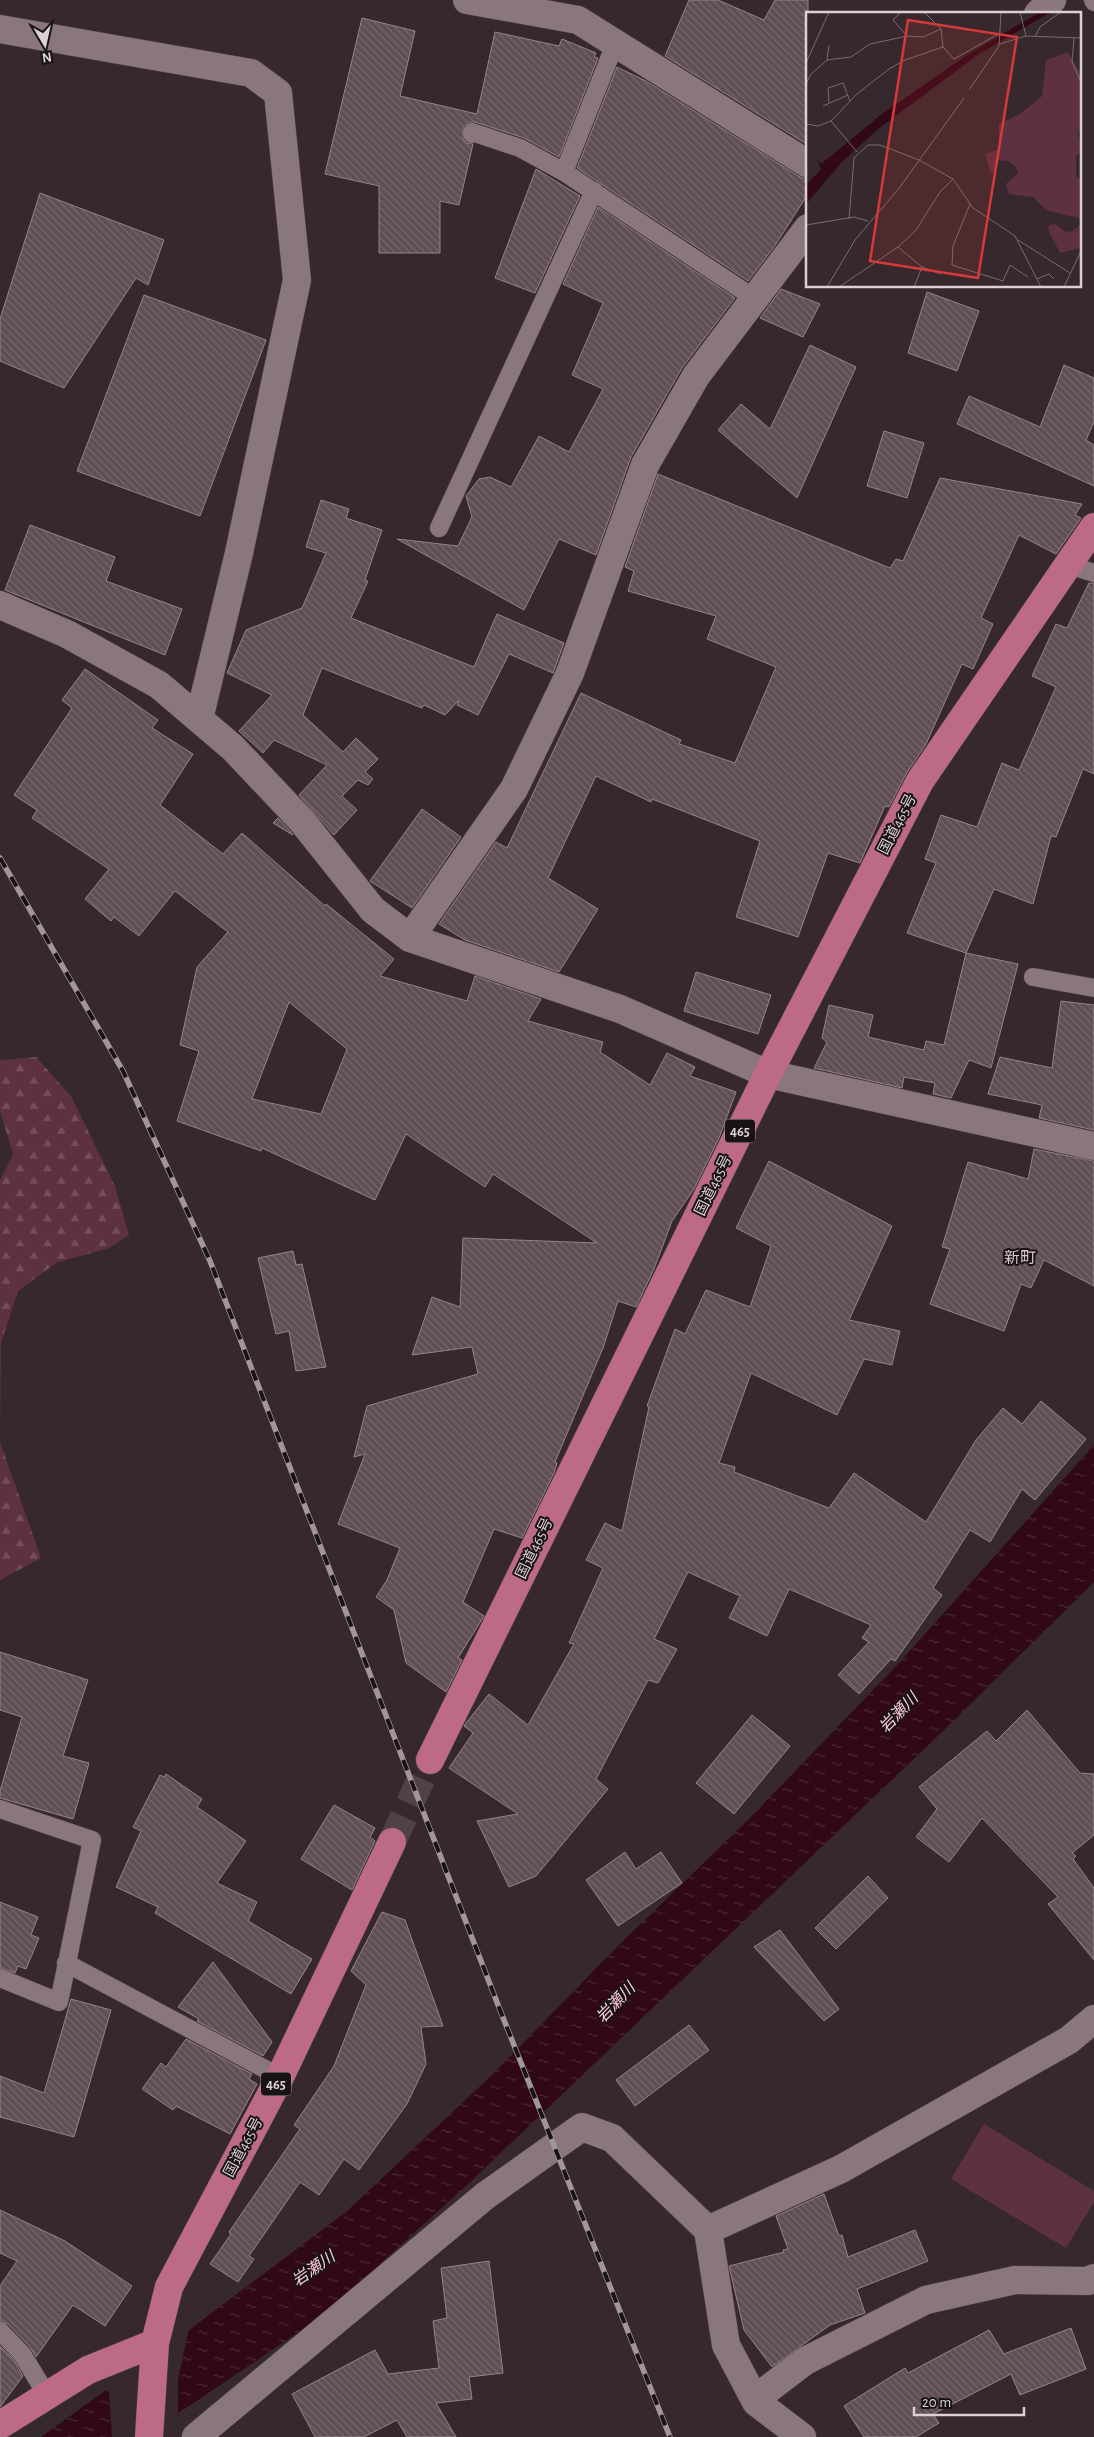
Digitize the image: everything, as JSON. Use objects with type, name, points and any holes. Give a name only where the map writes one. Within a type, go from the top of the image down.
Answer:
[{"type":"highway","name":"国道465号","points":[[430,1760],[768,1074],[920,781],[1094,527]]},
{"type":"highway","name":"国道465号","points":[[149,2437],[155,2346],[169,2287],[280,2077],[392,1842]]},
{"type":"highway","points":[[0,2425],[88,2370],[155,2346]]},
{"type":"street","points":[[467,0],[580,10],[615,44],[806,163]]},
{"type":"street","points":[[1040,12],[1052,0]]},
{"type":"street","points":[[0,29],[251,73],[278,93],[297,280],[239,554],[199,719]]},
{"type":"street","points":[[410,938],[514,789],[570,673],[646,465],[696,376],[806,231]]},
{"type":"street","points":[[0,605],[67,634],[159,685],[233,748],[302,821],[373,910],[410,938],[620,1009],[768,1074],[1094,1146]]},
{"type":"street","points":[[708,2230],[841,2169],[1069,2040],[1094,2019]]},
{"type":"street","points":[[196,2437],[485,2196],[582,2127],[612,2138],[708,2230],[726,2345],[755,2400],[802,2437]]},
{"type":"street","points":[[755,2400],[805,2360],[926,2300],[1016,2280],[1092,2282]]},
{"type":"lane","points":[[564,172],[615,44]]},
{"type":"lane","points":[[472,134],[472,132],[520,148],[564,172],[754,298]]},
{"type":"lane","points":[[439,528],[594,191]]},
{"type":"lane","points":[[1068,565],[1094,573]]},
{"type":"lane","points":[[1034,977],[1094,988]]},
{"type":"lane","points":[[0,1810],[92,1840],[59,2002],[0,1978]]},
{"type":"lane","points":[[66,1963],[280,2077]]},
{"type":"lane","points":[[0,2331],[22,2354],[48,2396]]},
{"type":"green space","points":[[36,1057],[71,1096],[115,1186],[129,1235],[109,1248],[56,1263],[18,1291],[1,1343],[0,1442],[0,1180],[13,1154],[0,1111],[0,1060]]},
{"type":"green space","points":[[0,1442],[41,1558],[0,1580]]},
{"type":"green space","points":[[984,2124],[1094,2191],[1094,2202],[1066,2248],[951,2179]]},
{"type":"water","name":"岩瀬川","points":[[1094,1445],[1094,1582],[941,1733],[466,2186],[320,2318],[143,2437],[41,2437],[193,2327],[346,2212],[491,2076],[616,1948],[752,1816],[900,1662]]},
{"type":"pier","points":[[189,2328],[178,2380],[178,2412],[182,2414],[147,2437],[112,2437],[109,2392],[103,2389]]},
{"type":"building","points":[[689,0],[718,0],[764,20],[775,0],[808,0],[808,12],[806,12],[806,144],[665,56]]},
{"type":"building","points":[[362,18],[415,31],[400,96],[477,114],[495,32],[559,46],[562,39],[596,53],[594,57],[598,58],[559,157],[524,138],[475,122],[470,122],[463,127],[463,139],[467,143],[473,144],[459,205],[440,201],[440,253],[379,253],[379,186],[325,174]]},
{"type":"building","points":[[617,67],[646,81],[806,179],[806,197],[774,247],[748,281],[577,168]]},
{"type":"building","points":[[536,169],[580,196],[535,293],[495,278]]},
{"type":"building","points":[[40,193],[164,240],[148,285],[136,278],[64,388],[0,361],[0,319]]},
{"type":"building","points":[[598,207],[735,298],[682,368],[631,457],[596,555],[559,539],[524,610],[397,539],[458,546],[472,517],[466,496],[479,479],[490,477],[511,487],[539,436],[569,452],[603,389],[572,375],[603,303],[563,284]]},
{"type":"building","points":[[781,289],[820,304],[803,337],[760,318]]},
{"type":"building","points":[[927,292],[979,311],[957,371],[908,353]]},
{"type":"building","points":[[144,295],[266,340],[200,516],[77,471]]},
{"type":"building","points":[[810,345],[856,367],[797,498],[718,430],[741,404],[770,429]]},
{"type":"building","points":[[1064,365],[1094,378],[1094,422],[1086,440],[1094,445],[1094,486],[957,424],[969,396],[1040,427]]},
{"type":"building","points":[[884,431],[924,443],[907,498],[867,486]]},
{"type":"building","points":[[658,474],[890,568],[896,559],[903,561],[940,478],[1082,504],[1075,515],[1081,518],[1056,554],[1019,535],[981,618],[993,624],[973,669],[962,664],[926,744],[906,774],[889,807],[885,806],[860,863],[828,853],[798,937],[736,917],[760,841],[652,799],[651,802],[596,776],[548,878],[598,909],[559,972],[465,940],[439,924],[496,842],[507,848],[581,693],[681,740],[679,744],[735,763],[776,667],[707,639],[716,616],[628,591],[634,571],[625,567]]},
{"type":"building","points":[[321,500],[349,509],[346,518],[382,530],[365,580],[368,581],[351,618],[474,667],[497,614],[564,643],[553,673],[509,654],[478,715],[457,705],[459,700],[445,715],[424,705],[422,708],[322,668],[303,715],[343,752],[356,738],[378,759],[365,772],[373,779],[368,785],[358,780],[342,796],[357,810],[334,835],[299,795],[327,765],[274,740],[263,753],[239,731],[272,695],[227,673],[246,630],[302,608],[326,553],[306,547]]},
{"type":"building","points":[[30,525],[115,557],[106,581],[182,609],[165,655],[5,590]]},
{"type":"building","points":[[1089,583],[1094,583],[1094,774],[1083,769],[1056,837],[1051,836],[1033,904],[994,889],[966,953],[907,933],[936,863],[925,859],[941,815],[977,827],[1002,763],[1019,770],[1056,687],[1032,676],[1056,624],[1067,628]]},
{"type":"building","points":[[85,669],[158,720],[152,728],[193,754],[160,805],[223,854],[242,833],[325,906],[326,904],[394,959],[380,976],[467,1001],[475,976],[541,999],[528,1021],[603,1042],[600,1052],[650,1085],[667,1053],[695,1067],[690,1076],[736,1092],[719,1138],[694,1189],[672,1221],[654,1269],[636,1307],[618,1301],[603,1348],[555,1462],[557,1463],[554,1473],[522,1538],[494,1529],[463,1602],[484,1616],[458,1658],[462,1660],[446,1692],[406,1663],[394,1610],[376,1597],[387,1580],[400,1548],[338,1524],[365,1454],[354,1457],[367,1406],[478,1374],[472,1347],[412,1355],[432,1297],[460,1307],[463,1238],[597,1243],[493,1174],[485,1187],[406,1134],[375,1200],[262,1148],[261,1151],[177,1121],[199,1051],[180,1045],[197,967],[228,932],[175,891],[139,936],[114,917],[111,921],[85,899],[109,869],[32,818],[37,810],[14,795],[72,708],[62,700]],"holes":[[[289,1002],[347,1049],[321,1114],[252,1099]]]},
{"type":"building","points":[[422,809],[461,837],[412,908],[370,881]]},
{"type":"building","points":[[278,818],[290,831],[293,835],[273,823]]},
{"type":"building","points":[[966,953],[1018,964],[991,1068],[969,1060],[951,1098],[933,1094],[935,1083],[904,1077],[902,1088],[814,1068],[827,1042],[822,1038],[829,1005],[873,1015],[868,1037],[924,1050],[926,1041],[944,1045]]},
{"type":"building","points":[[696,972],[771,995],[758,1034],[684,1011]]},
{"type":"building","points":[[1061,1001],[1094,1005],[1094,1130],[1039,1118],[1042,1105],[988,1094],[1000,1057],[1052,1068]]},
{"type":"building","points":[[1034,1149],[1094,1161],[1094,1286],[1044,1260],[1031,1288],[1021,1284],[1004,1331],[930,1304],[950,1249],[942,1247],[968,1162],[1028,1179]]},
{"type":"building","points":[[769,1161],[892,1226],[849,1320],[900,1331],[892,1365],[864,1359],[837,1415],[751,1373],[719,1463],[735,1467],[734,1472],[829,1508],[854,1473],[926,1522],[976,1440],[1003,1408],[1022,1424],[1041,1401],[1086,1439],[1035,1500],[1022,1489],[990,1542],[970,1530],[933,1588],[942,1595],[895,1661],[891,1659],[859,1694],[838,1675],[869,1642],[862,1638],[871,1625],[789,1589],[767,1636],[729,1618],[740,1596],[688,1572],[654,1639],[677,1649],[658,1683],[648,1680],[596,1779],[608,1789],[536,1876],[509,1887],[477,1821],[518,1814],[449,1768],[473,1733],[464,1726],[489,1694],[528,1725],[574,1644],[569,1643],[603,1568],[586,1560],[605,1523],[622,1531],[649,1407],[647,1406],[675,1329],[685,1334],[706,1290],[750,1307],[771,1246],[736,1228]]},
{"type":"building","points":[[293,1251],[296,1265],[302,1264],[326,1367],[296,1371],[289,1331],[276,1334],[258,1258]]},
{"type":"building","points":[[0,1652],[88,1680],[63,1756],[89,1763],[73,1819],[0,1798],[0,1791],[22,1717],[0,1710]]},
{"type":"building","points":[[1027,1710],[1080,1773],[1094,1774],[1094,1835],[1072,1853],[1076,1856],[1073,1859],[1094,1888],[1094,1960],[1048,1904],[1058,1897],[982,1818],[949,1862],[916,1837],[937,1809],[919,1787],[987,1731],[996,1741]]},
{"type":"building","points":[[752,1715],[790,1746],[734,1814],[696,1783]]},
{"type":"building","points":[[166,1774],[202,1799],[197,1807],[246,1841],[217,1883],[257,1902],[248,1921],[312,1959],[291,1994],[155,1913],[158,1907],[116,1887],[141,1831],[133,1827],[160,1775],[164,1777]]},
{"type":"building","points":[[334,1805],[375,1828],[370,1837],[375,1841],[352,1890],[301,1859]]},
{"type":"building","points":[[625,1852],[636,1869],[661,1852],[682,1883],[618,1926],[586,1880]]},
{"type":"building","points":[[868,1876],[888,1898],[836,1949],[815,1928]]},
{"type":"building","points":[[0,1902],[38,1917],[31,1935],[39,1938],[26,1969],[18,1966],[15,1973],[0,1968]]},
{"type":"building","points":[[382,1912],[405,1920],[443,2026],[421,2027],[426,2064],[407,2104],[359,2170],[344,2159],[319,2195],[300,2182],[249,2256],[254,2259],[238,2282],[210,2264],[231,2234],[229,2232],[300,2129],[294,2125],[334,2066],[366,1985],[351,1971]]},
{"type":"building","points":[[780,1930],[839,2009],[824,2021],[754,1947]]},
{"type":"building","points":[[213,1962],[272,2042],[263,2056],[197,2021],[199,2019],[178,2007]]},
{"type":"building","points":[[71,1999],[111,2010],[74,2137],[0,2117],[0,2076],[44,2093]]},
{"type":"building","points":[[689,2025],[709,2050],[635,2106],[616,2080]]},
{"type":"building","points":[[186,2039],[252,2074],[249,2079],[257,2084],[230,2134],[176,2106],[173,2110],[142,2089],[161,2063],[166,2067]]},
{"type":"building","points":[[824,2194],[839,2236],[842,2235],[848,2257],[915,2230],[928,2261],[857,2289],[865,2313],[830,2325],[772,2367],[744,2330],[729,2266],[784,2252],[783,2250],[788,2249],[776,2216]]},
{"type":"building","points":[[0,2210],[65,2241],[132,2286],[105,2326],[73,2305],[36,2357],[30,2347],[8,2324],[0,2321],[0,2286],[17,2261],[0,2253]]},
{"type":"building","points":[[489,2261],[503,2373],[469,2377],[472,2399],[436,2403],[456,2437],[407,2437],[397,2420],[364,2437],[315,2437],[292,2394],[375,2350],[388,2374],[439,2368],[433,2321],[447,2318],[441,2268]]},
{"type":"building","points":[[1071,2328],[1086,2369],[1020,2395],[1011,2374],[933,2414],[939,2423],[916,2437],[864,2437],[844,2406],[905,2368],[908,2373],[989,2330],[1004,2354]]},
{"type":"building","points":[[0,2346],[14,2360],[23,2376],[0,2407]]},
{"type":"tunnel","points":[[392,1842],[430,1760]]},
{"type":"railway","points":[[0,858],[123,1071],[210,1261],[500,2010],[670,2437]]},
{"type":"district","name":"新町","points":[[1020,1257]]}]
